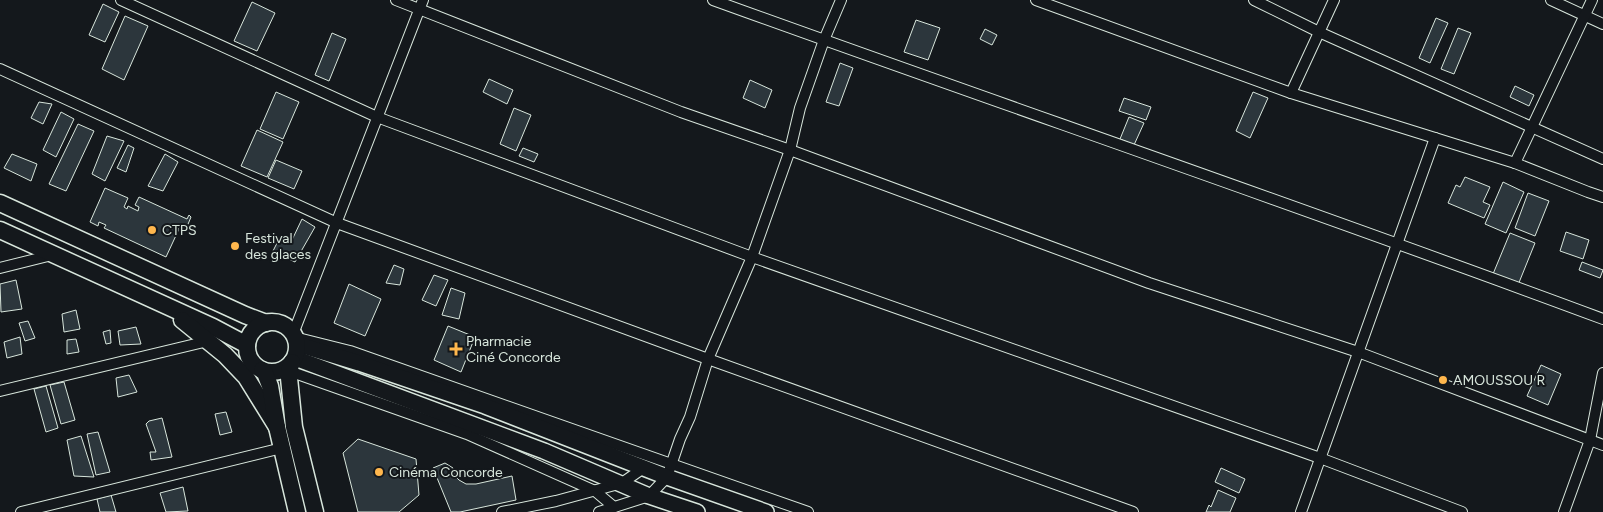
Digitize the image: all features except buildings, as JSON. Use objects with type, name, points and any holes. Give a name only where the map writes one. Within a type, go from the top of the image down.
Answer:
[{"type":"main road","points":[[0,203],[245,315],[266,323],[281,324],[294,351],[294,426],[315,512]]},
{"type":"main road","points":[[0,230],[213,327],[247,345]]},
{"type":"main road","points":[[142,295],[168,310],[225,355],[246,377],[277,427]]},
{"type":"main road","points":[[266,323],[254,330],[249,337],[247,345],[250,360],[265,372],[270,386],[277,427],[297,512]]},
{"type":"main road","points":[[262,370],[269,372],[286,368],[294,351]]},
{"type":"street","points":[[121,0],[378,117],[752,257],[1320,458],[1462,512]]},
{"type":"street","points":[[396,0],[681,112],[790,150],[1149,283],[1358,352],[1603,445]]},
{"type":"street","points":[[294,351],[337,223],[423,0]]},
{"type":"street","points":[[713,0],[1001,104],[1397,242],[1603,319]]},
{"type":"street","points":[[599,512],[649,496],[670,471],[680,439],[690,417],[708,359],[752,257],[790,150],[800,108],[824,40],[841,0]]},
{"type":"street","points":[[1036,0],[1291,93],[1515,163],[1603,197]]},
{"type":"street","points":[[1254,0],[1319,32],[1603,159]]},
{"type":"street","points":[[1291,93],[1334,0]]},
{"type":"street","points":[[1551,0],[1603,24]]},
{"type":"street","points":[[1515,163],[1592,0]]},
{"type":"street","points":[[0,69],[337,223],[1133,512]]},
{"type":"street","points":[[1301,512],[1434,138]]},
{"type":"street","points":[[0,268],[53,254]]},
{"type":"street","points":[[0,391],[208,341]]},
{"type":"street","points":[[294,351],[321,342],[350,351],[670,471],[766,512]]},
{"type":"street","points":[[294,351],[360,363],[485,406],[645,467],[670,471],[808,512]]},
{"type":"street","points":[[294,351],[622,483],[667,507],[698,512]]},
{"type":"street","points":[[294,351],[468,434],[594,491],[614,508]]},
{"type":"street","points":[[1564,512],[1590,440],[1603,373]]},
{"type":"street","points":[[21,512],[282,448]]},
{"type":"street","points":[[502,512],[556,501],[622,483],[645,467]]},
{"type":"place","name":"CTPS","points":[[152,230]]},
{"type":"place","name":"Festival des glaces","points":[[235,246]]},
{"type":"place","name":"Pharmacie Ciné Concorde","points":[[456,349]]},
{"type":"place","name":"AMOUSSOU R","points":[[1443,380]]},
{"type":"place","name":"Cinéma Concorde","points":[[379,472]]}]
